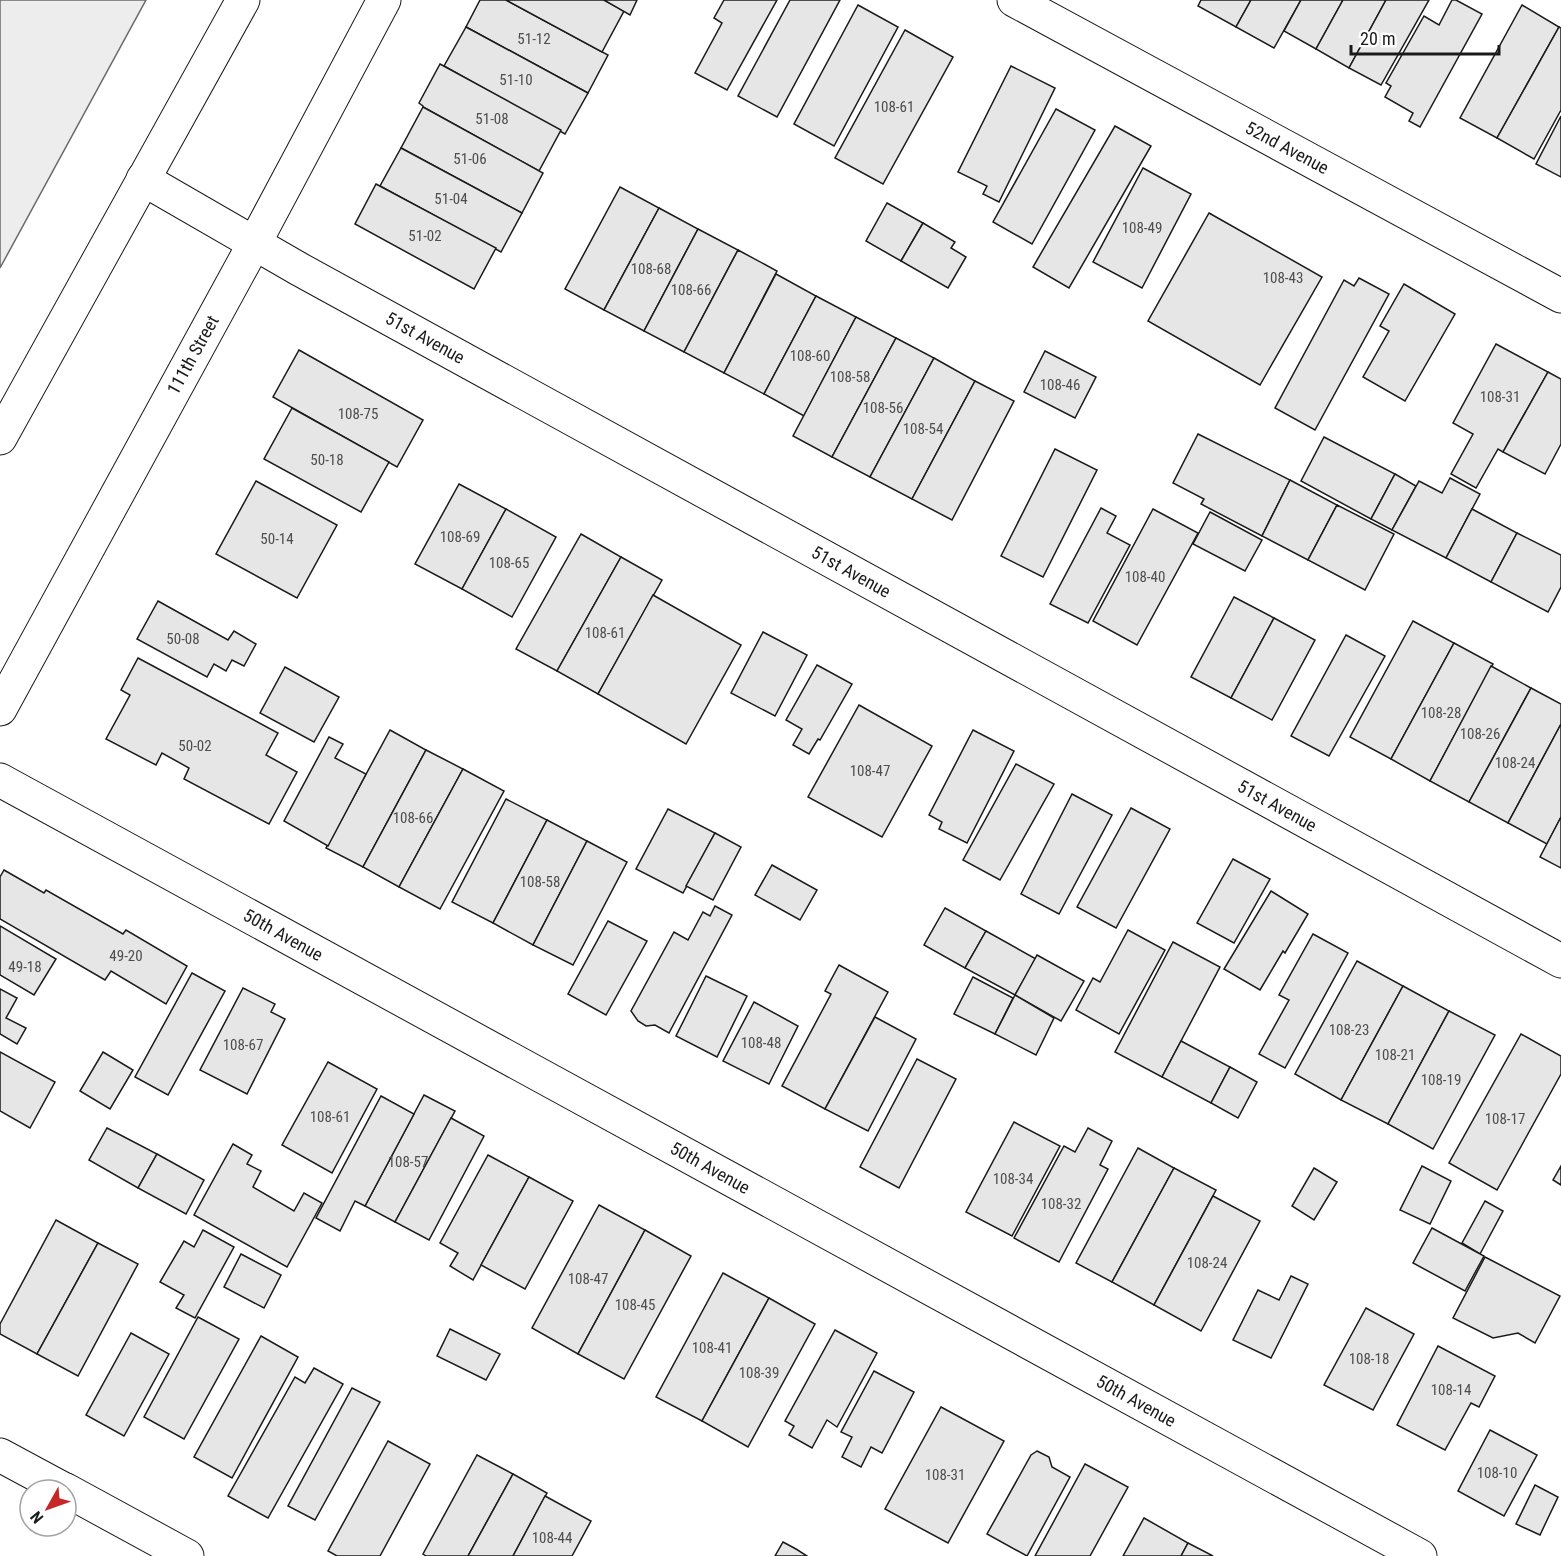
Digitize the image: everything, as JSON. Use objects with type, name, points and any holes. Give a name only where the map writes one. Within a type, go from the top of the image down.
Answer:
[{"type":"street","points":[[0,438],[243,0]]},
{"type":"street","name":"111th Street","points":[[0,709],[254,244],[384,0]]},
{"type":"street","name":"52nd Avenue","points":[[1014,0],[1561,296]]},
{"type":"street","name":"51st Avenue","points":[[143,179],[254,244],[1561,961]]},
{"type":"street","name":"50th Avenue","points":[[0,780],[1420,1556]]},
{"type":"street","points":[[0,1455],[43,1478]]},
{"type":"street","points":[[78,1497],[187,1556]]},
{"type":"shaded area","points":[[0,0],[146,0],[0,268]]},
{"type":"building","points":[[480,0],[506,0],[608,55],[588,93],[466,27]]},
{"type":"building","points":[[506,0],[604,0],[624,11],[602,52]]},
{"type":"building","points":[[604,0],[637,0],[630,15]]},
{"type":"building","points":[[724,0],[777,0],[727,90],[695,73],[722,23],[714,18]]},
{"type":"building","points":[[790,0],[840,0],[777,117],[738,96]]},
{"type":"building","points":[[1201,0],[1251,0],[1236,27],[1198,6]]},
{"type":"building","points":[[1251,0],[1301,0],[1274,48],[1236,27]]},
{"type":"building","points":[[1301,0],[1343,0],[1316,49],[1284,31]]},
{"type":"building","points":[[1343,0],[1386,0],[1349,68],[1316,49]]},
{"type":"building","points":[[1386,0],[1429,0],[1381,85],[1349,68]]},
{"type":"building","points":[[1452,0],[1482,14],[1420,127],[1409,121],[1413,113],[1385,97],[1391,86],[1386,83],[1424,16],[1439,25]]},
{"type":"building","points":[[858,5],[898,27],[834,146],[794,124]]},
{"type":"building","points":[[1522,5],[1559,27],[1497,138],[1460,118]]},
{"type":"building","points":[[466,27],[588,93],[565,134],[444,66]]},
{"type":"building","points":[[1559,27],[1561,28],[1561,110],[1534,159],[1497,138]]},
{"type":"building","points":[[905,30],[953,57],[883,184],[835,158]]},
{"type":"building","points":[[440,64],[561,130],[539,171],[419,103]]},
{"type":"building","points":[[1011,66],[1055,88],[999,202],[983,194],[987,186],[958,172]]},
{"type":"building","points":[[423,107],[543,173],[522,213],[401,148]]},
{"type":"building","points":[[1056,109],[1095,130],[1032,244],[993,222]]},
{"type":"building","points":[[1561,116],[1561,177],[1536,164]]},
{"type":"building","points":[[1115,126],[1151,146],[1069,288],[1033,267]]},
{"type":"building","points":[[401,148],[522,213],[501,252],[380,186]]},
{"type":"building","points":[[1143,168],[1191,194],[1142,288],[1093,262]]},
{"type":"building","points":[[376,184],[496,248],[474,289],[355,224]]},
{"type":"building","points":[[620,187],[659,208],[604,310],[565,289]]},
{"type":"building","points":[[887,203],[923,223],[901,261],[866,241]]},
{"type":"building","points":[[659,208],[698,229],[644,331],[604,310]]},
{"type":"building","points":[[1209,213],[1322,277],[1260,385],[1148,321]]},
{"type":"building","points":[[923,223],[955,242],[951,248],[966,257],[948,288],[901,261]]},
{"type":"building","points":[[698,229],[738,250],[684,352],[644,331]]},
{"type":"building","points":[[738,250],[777,271],[724,373],[684,352]]},
{"type":"building","points":[[776,274],[816,296],[764,394],[724,373]]},
{"type":"building","points":[[1359,278],[1389,294],[1315,430],[1275,408],[1344,280],[1354,286]]},
{"type":"building","points":[[1404,284],[1455,314],[1405,401],[1363,377],[1389,331],[1380,326]]},
{"type":"building","points":[[816,296],[856,317],[804,416],[764,394]]},
{"type":"building","points":[[856,317],[896,338],[832,457],[793,436]]},
{"type":"building","points":[[896,338],[934,358],[870,477],[832,457]]},
{"type":"building","points":[[1496,344],[1548,372],[1503,452],[1498,449],[1476,488],[1451,474],[1473,434],[1453,423]]},
{"type":"building","points":[[299,350],[423,420],[397,467],[273,397]]},
{"type":"building","points":[[1045,351],[1096,377],[1075,418],[1024,392]]},
{"type":"building","points":[[934,358],[975,381],[912,499],[870,477]]},
{"type":"building","points":[[1548,372],[1561,379],[1561,444],[1545,474],[1503,452]]},
{"type":"building","points":[[975,381],[1014,401],[952,520],[912,499]]},
{"type":"building","points":[[292,408],[389,462],[361,512],[264,459]]},
{"type":"building","points":[[1198,434],[1290,480],[1262,536],[1201,504],[1204,499],[1173,483]]},
{"type":"building","points":[[1324,437],[1395,474],[1371,519],[1301,481]]},
{"type":"building","points":[[1055,449],[1097,470],[1043,577],[1001,556]]},
{"type":"building","points":[[1395,474],[1416,486],[1392,530],[1371,519]]},
{"type":"building","points":[[1450,478],[1480,494],[1446,558],[1392,530],[1419,481],[1442,493]]},
{"type":"building","points":[[1290,480],[1337,505],[1308,560],[1262,536]]},
{"type":"building","points":[[256,481],[337,525],[297,598],[216,554]]},
{"type":"building","points":[[459,484],[506,509],[462,589],[415,564]]},
{"type":"building","points":[[1337,505],[1394,534],[1365,590],[1308,560]]},
{"type":"building","points":[[1101,508],[1116,516],[1107,533],[1130,545],[1088,623],[1050,604]]},
{"type":"building","points":[[506,509],[556,537],[512,617],[462,589]]},
{"type":"building","points":[[1153,509],[1198,533],[1137,645],[1093,621]]},
{"type":"building","points":[[1472,509],[1517,533],[1491,582],[1446,558]]},
{"type":"building","points":[[1210,512],[1262,540],[1245,571],[1193,544]]},
{"type":"building","points":[[1517,533],[1561,555],[1561,587],[1548,612],[1491,582]]},
{"type":"building","points":[[581,534],[621,557],[557,671],[516,649]]},
{"type":"building","points":[[621,557],[662,580],[598,694],[557,671]]},
{"type":"building","points":[[653,595],[741,645],[686,744],[598,694]]},
{"type":"building","points":[[1234,597],[1274,618],[1231,698],[1191,677]]},
{"type":"building","points":[[158,601],[228,640],[234,631],[256,644],[244,666],[232,660],[226,671],[214,664],[207,677],[137,639]]},
{"type":"building","points":[[1274,618],[1315,640],[1272,720],[1231,698]]},
{"type":"building","points":[[1413,621],[1454,643],[1391,759],[1350,737]]},
{"type":"building","points":[[763,632],[807,655],[775,716],[731,693]]},
{"type":"building","points":[[1346,635],[1385,656],[1329,756],[1291,736]]},
{"type":"building","points":[[1454,643],[1493,664],[1430,781],[1391,759]]},
{"type":"building","points":[[138,658],[278,733],[266,755],[297,772],[269,824],[184,779],[189,768],[162,753],[156,765],[106,739],[130,695],[121,690]]},
{"type":"building","points":[[817,665],[852,684],[820,740],[818,739],[809,754],[793,745],[802,729],[786,720]]},
{"type":"building","points":[[1491,666],[1531,688],[1469,802],[1430,781]]},
{"type":"building","points":[[285,667],[339,697],[314,742],[260,713]]},
{"type":"building","points":[[1531,688],[1561,704],[1561,724],[1508,823],[1469,802]]},
{"type":"building","points":[[859,705],[932,746],[882,837],[808,797]]},
{"type":"building","points":[[1561,724],[1561,817],[1547,844],[1508,823]]},
{"type":"building","points":[[390,730],[426,750],[363,867],[326,848]]},
{"type":"building","points":[[973,730],[1014,751],[967,843],[939,829],[942,822],[929,815]]},
{"type":"building","points":[[329,737],[343,744],[335,758],[366,774],[328,846],[284,821]]},
{"type":"building","points":[[426,750],[463,769],[399,887],[363,867]]},
{"type":"building","points":[[1016,764],[1054,784],[1000,880],[963,860]]},
{"type":"building","points":[[463,769],[504,791],[440,909],[399,887]]},
{"type":"building","points":[[1072,794],[1112,815],[1059,914],[1021,894]]},
{"type":"building","points":[[506,799],[547,820],[493,923],[452,902]]},
{"type":"building","points":[[1131,808],[1170,829],[1116,928],[1077,907]]},
{"type":"building","points":[[668,809],[715,833],[683,893],[636,869]]},
{"type":"building","points":[[1561,817],[1561,868],[1540,857]]},
{"type":"building","points":[[547,820],[587,841],[533,945],[493,923]]},
{"type":"building","points":[[715,833],[741,847],[713,900],[686,886]]},
{"type":"building","points":[[587,841],[627,862],[573,965],[533,945]]},
{"type":"building","points":[[1233,859],[1270,879],[1234,943],[1197,923]]},
{"type":"building","points":[[772,865],[817,890],[800,920],[755,895]]},
{"type":"building","points":[[4,870],[44,893],[46,890],[123,934],[126,930],[187,966],[166,1004],[111,971],[105,980],[0,919],[0,877]]},
{"type":"building","points":[[1271,891],[1308,914],[1260,990],[1224,969]]},
{"type":"building","points":[[715,906],[732,915],[669,1033],[655,1025],[646,1026],[638,1021],[631,1011],[674,932],[688,940],[703,912],[710,916]]},
{"type":"building","points":[[945,908],[986,931],[965,968],[924,945]]},
{"type":"building","points":[[608,921],[647,941],[606,1015],[568,994]]},
{"type":"building","points":[[0,926],[56,959],[34,995],[0,975]]},
{"type":"building","points":[[1128,930],[1165,950],[1119,1034],[1076,1010],[1093,978],[1100,982]]},
{"type":"building","points":[[986,931],[1036,959],[1015,995],[965,968]]},
{"type":"building","points":[[1313,934],[1348,953],[1285,1068],[1259,1054],[1289,1000],[1279,995]]},
{"type":"building","points":[[1173,942],[1220,967],[1162,1077],[1115,1052]]},
{"type":"building","points":[[1037,955],[1084,981],[1061,1021],[1015,995]]},
{"type":"building","points":[[1357,961],[1403,986],[1341,1100],[1295,1074]]},
{"type":"building","points":[[839,965],[888,992],[825,1109],[782,1086],[831,994],[825,991]]},
{"type":"building","points":[[192,973],[225,991],[168,1095],[135,1077]]},
{"type":"building","points":[[706,976],[747,996],[717,1057],[676,1036]]},
{"type":"building","points":[[973,977],[1013,998],[995,1034],[954,1014]]},
{"type":"building","points":[[1403,986],[1449,1011],[1388,1124],[1341,1100]]},
{"type":"building","points":[[243,988],[275,1004],[271,1012],[285,1019],[247,1094],[200,1070]]},
{"type":"building","points":[[0,989],[17,998],[6,1018],[26,1028],[17,1044],[0,1034]]},
{"type":"building","points":[[1015,995],[1054,1018],[1036,1055],[995,1034]]},
{"type":"building","points":[[754,1002],[798,1026],[769,1084],[723,1061]]},
{"type":"building","points":[[1449,1011],[1495,1035],[1433,1149],[1388,1124]]},
{"type":"building","points":[[875,1017],[916,1039],[868,1131],[825,1109]]},
{"type":"building","points":[[1521,1034],[1561,1056],[1561,1074],[1497,1190],[1449,1163]]},
{"type":"building","points":[[1181,1041],[1230,1067],[1211,1103],[1162,1077]]},
{"type":"building","points":[[0,1052],[55,1082],[30,1128],[0,1111]]},
{"type":"building","points":[[103,1052],[133,1070],[110,1109],[80,1091]]},
{"type":"building","points":[[917,1059],[956,1079],[899,1188],[860,1167]]},
{"type":"building","points":[[328,1062],[377,1089],[332,1173],[282,1145]]},
{"type":"building","points":[[1230,1067],[1257,1082],[1238,1118],[1211,1103]]},
{"type":"building","points":[[424,1095],[455,1111],[395,1222],[365,1206]]},
{"type":"building","points":[[381,1096],[414,1114],[365,1206],[355,1201],[340,1231],[316,1218]]},
{"type":"building","points":[[451,1118],[484,1136],[429,1240],[395,1222]]},
{"type":"building","points":[[1014,1122],[1060,1146],[1012,1236],[966,1212]]},
{"type":"building","points":[[107,1128],[157,1154],[138,1188],[89,1160]]},
{"type":"building","points":[[1088,1128],[1112,1141],[1100,1165],[1108,1169],[1059,1262],[1014,1238],[1064,1146],[1075,1152]]},
{"type":"building","points":[[233,1144],[252,1155],[247,1164],[261,1171],[253,1187],[294,1211],[304,1193],[322,1203],[287,1267],[194,1215]]},
{"type":"building","points":[[1138,1148],[1174,1168],[1112,1282],[1076,1263]]},
{"type":"building","points":[[157,1154],[204,1180],[186,1214],[138,1188]]},
{"type":"building","points":[[488,1155],[529,1177],[473,1280],[450,1266],[458,1253],[440,1243]]},
{"type":"building","points":[[1422,1166],[1451,1181],[1430,1224],[1400,1210]]},
{"type":"building","points":[[1561,1166],[1561,1185],[1553,1180]]},
{"type":"building","points":[[1174,1168],[1216,1190],[1154,1305],[1112,1282]]},
{"type":"building","points":[[1314,1168],[1337,1182],[1314,1220],[1292,1206]]},
{"type":"building","points":[[529,1177],[573,1201],[525,1289],[481,1265]]},
{"type":"building","points":[[1213,1196],[1260,1221],[1201,1331],[1154,1305]]},
{"type":"building","points":[[1485,1201],[1503,1211],[1480,1254],[1462,1243]]},
{"type":"building","points":[[599,1205],[645,1230],[578,1354],[532,1328]]},
{"type":"building","points":[[56,1220],[98,1243],[37,1354],[0,1334],[0,1324]]},
{"type":"building","points":[[1432,1228],[1484,1256],[1465,1291],[1413,1263]]},
{"type":"building","points":[[203,1230],[234,1247],[195,1318],[176,1308],[184,1295],[160,1282],[184,1241],[194,1247]]},
{"type":"building","points":[[645,1230],[691,1256],[624,1379],[578,1354]]},
{"type":"building","points":[[98,1243],[138,1264],[78,1376],[37,1354]]},
{"type":"building","points":[[241,1254],[281,1275],[264,1308],[224,1287]]},
{"type":"building","points":[[1485,1257],[1560,1296],[1535,1343],[1518,1333],[1493,1338],[1453,1318]]},
{"type":"building","points":[[723,1273],[769,1298],[702,1421],[656,1397]]},
{"type":"building","points":[[1291,1276],[1308,1284],[1271,1358],[1233,1340],[1258,1290],[1279,1300]]},
{"type":"building","points":[[769,1298],[815,1324],[748,1447],[702,1421]]},
{"type":"building","points":[[1366,1308],[1414,1334],[1373,1410],[1324,1385]]},
{"type":"building","points":[[198,1317],[239,1339],[184,1439],[144,1417]]},
{"type":"building","points":[[450,1329],[500,1354],[486,1380],[437,1356]]},
{"type":"building","points":[[835,1330],[877,1353],[837,1427],[827,1420],[812,1448],[789,1435],[794,1426],[785,1421]]},
{"type":"building","points":[[131,1333],[169,1354],[124,1436],[86,1415]]},
{"type":"building","points":[[261,1336],[298,1357],[232,1478],[194,1457]]},
{"type":"building","points":[[1438,1346],[1495,1376],[1479,1407],[1471,1403],[1445,1450],[1397,1425]]},
{"type":"building","points":[[314,1368],[343,1384],[268,1518],[228,1496],[295,1377],[305,1383]]},
{"type":"building","points":[[874,1371],[914,1392],[882,1453],[871,1447],[861,1467],[842,1457],[852,1437],[841,1432]]},
{"type":"building","points":[[352,1388],[380,1402],[315,1520],[288,1506]]},
{"type":"building","points":[[941,1407],[1004,1441],[948,1543],[885,1509]]},
{"type":"building","points":[[1490,1430],[1537,1455],[1504,1516],[1458,1491]]},
{"type":"building","points":[[388,1441],[430,1464],[380,1556],[337,1556],[328,1551]]},
{"type":"building","points":[[1037,1451],[1049,1457],[1052,1467],[1070,1477],[1027,1556],[987,1534],[1031,1455]]},
{"type":"building","points":[[477,1455],[513,1474],[468,1556],[426,1556],[423,1554]]},
{"type":"building","points":[[1085,1464],[1128,1487],[1090,1556],[1035,1556]]},
{"type":"building","points":[[513,1474],[547,1493],[513,1556],[468,1556]]},
{"type":"building","points":[[1535,1485],[1558,1497],[1540,1535],[1516,1524]]},
{"type":"building","points":[[545,1496],[591,1521],[572,1556],[513,1556]]},
{"type":"building","points":[[1144,1518],[1188,1543],[1181,1556],[1123,1556]]},
{"type":"building","points":[[783,1542],[796,1549],[807,1556],[775,1556]]},
{"type":"building","points":[[1188,1543],[1213,1556],[1181,1556]]}]
